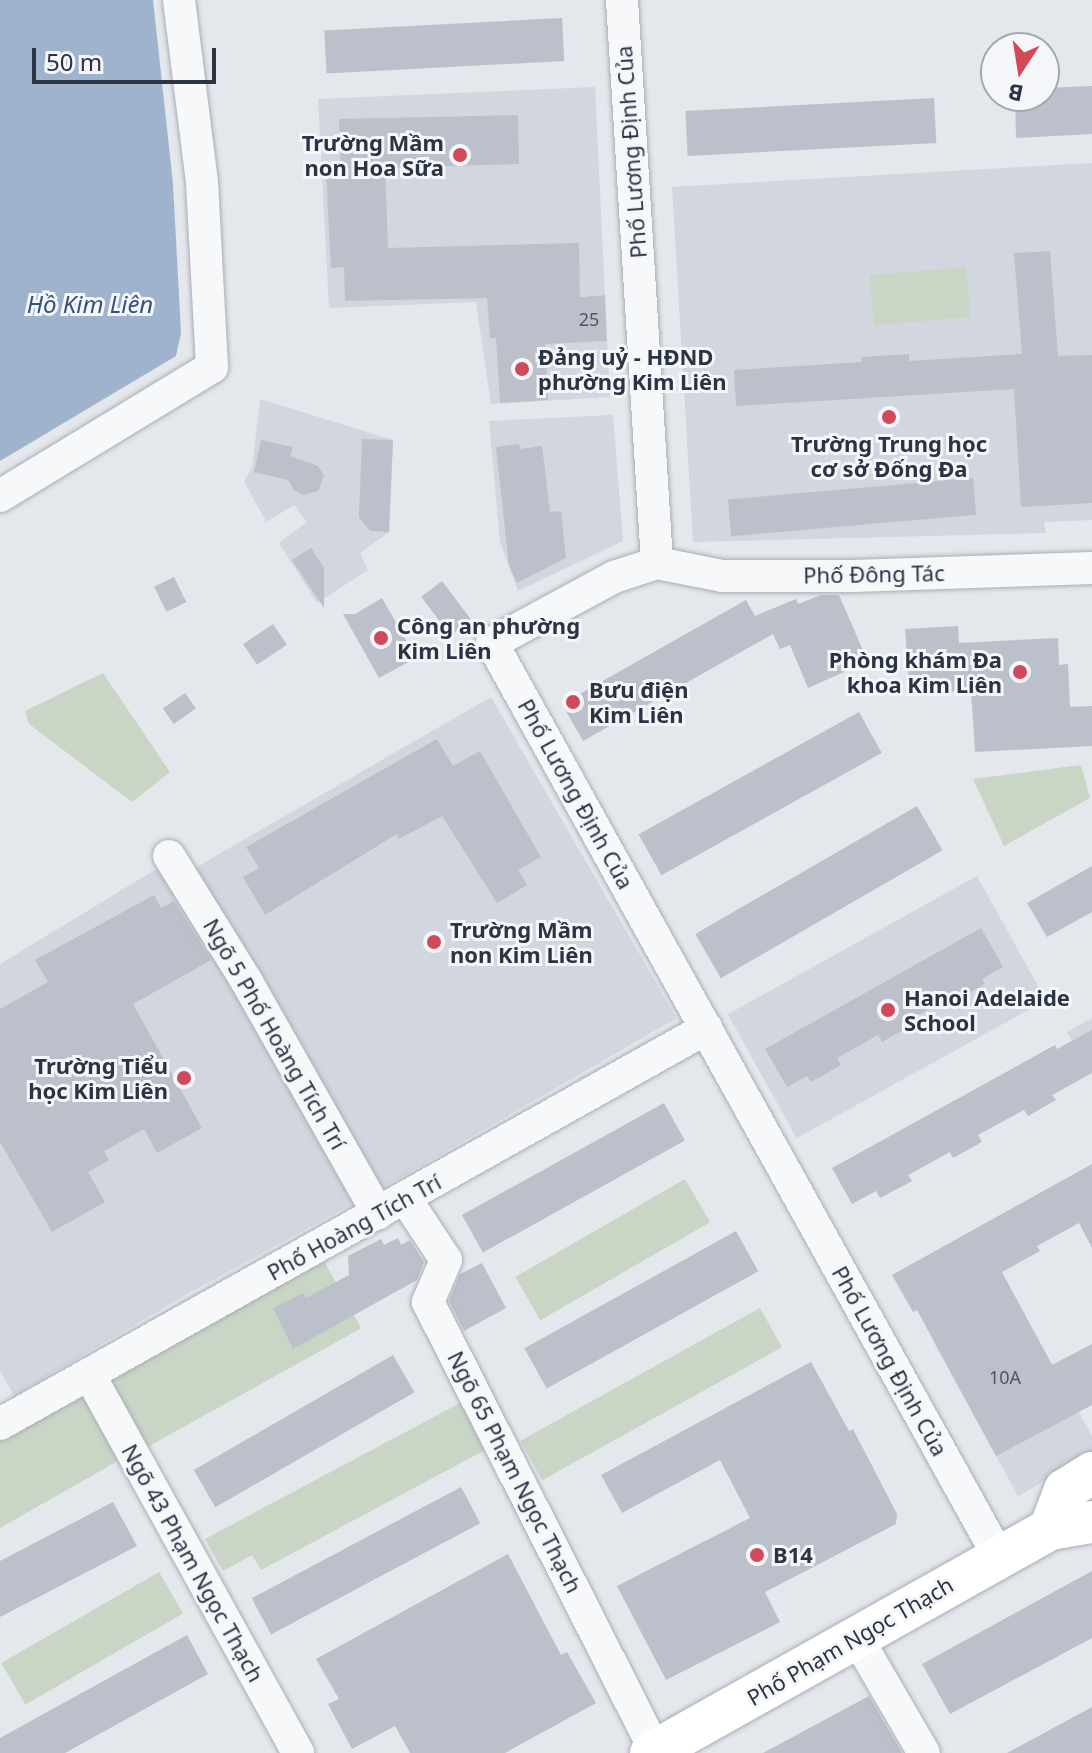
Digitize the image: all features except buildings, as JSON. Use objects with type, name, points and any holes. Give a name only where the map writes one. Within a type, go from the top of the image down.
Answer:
[{"type":"main road","points":[[1050,1529],[1065,1490],[1092,1473]]},
{"type":"main road","name":"Phố Phạm Ngọc Thạch","points":[[653,1752],[1050,1529],[1092,1522]]},
{"type":"street","points":[[0,496],[212,367],[202,182],[179,0]]},
{"type":"street","name":"Phố Lương Định Của","points":[[622,0],[657,563],[614,577],[492,643],[999,1557]]},
{"type":"street","name":"Phố Đông Tác","points":[[657,563],[722,576],[853,576],[1092,568]]},
{"type":"street","name":"Ngõ 5 Phố Hoàng Tích Trí","points":[[169,856],[247,982],[378,1214]]},
{"type":"street","name":"Phố Hoàng Tích Trí","points":[[0,1424],[707,1028]]},
{"type":"street","name":"Ngõ 65 Phạm Ngọc Thạch","points":[[405,1198],[446,1260],[428,1302],[653,1752]]},
{"type":"street","name":"Ngõ 43 Phạm Ngọc Thạch","points":[[89,1374],[298,1753]]},
{"type":"street","points":[[857,1638],[924,1753]]},
{"type":"shaded area","name":"Trường Mầm non Hoa Sữa","points":[[595,87],[605,295],[572,297],[574,342],[607,341],[610,397],[491,404],[476,302],[329,308],[318,99]]},
{"type":"shaded area","name":"Trường Trung học cơ sở Đống Đa","points":[[1092,163],[1092,520],[1044,522],[1046,533],[693,542],[672,187]]},
{"type":"shaded area","points":[[260,399],[393,440],[389,532],[360,553],[368,570],[317,603],[279,543],[307,522],[294,505],[266,522],[244,481],[252,468]]},
{"type":"shaded area","points":[[613,415],[623,541],[518,591],[500,542],[489,421]]},
{"type":"shaded area","name":"Trường Mầm non Kim Liên","points":[[491,697],[676,1018],[380,1189],[195,868]]},
{"type":"shaded area","name":"Trường Tiểu học Kim Liên","points":[[168,862],[363,1198],[189,1293],[14,1396],[0,1370],[0,964]]},
{"type":"shaded area","name":"Hanoi Adelaide School","points":[[977,876],[1046,1000],[797,1138],[728,1014]]},
{"type":"shaded area","points":[[1092,1018],[1092,1072],[1067,1032]]},
{"type":"shaded area","points":[[1015,1297],[1092,1436],[1092,1455],[1018,1496],[933,1341]]},
{"type":"green space","points":[[966,267],[970,317],[874,325],[869,275]]},
{"type":"green space","points":[[103,673],[170,772],[132,802],[29,724],[25,711]]},
{"type":"green space","points":[[1081,765],[1090,798],[1004,846],[973,779]]},
{"type":"green space","points":[[685,1179],[710,1222],[540,1320],[515,1277]]},
{"type":"green space","points":[[324,1261],[361,1328],[142,1450],[104,1383]]},
{"type":"green space","points":[[760,1308],[782,1347],[542,1480],[520,1441]]},
{"type":"green space","points":[[84,1390],[123,1458],[0,1528],[0,1437]]},
{"type":"green space","points":[[460,1403],[485,1450],[261,1570],[252,1555],[223,1571],[205,1539]]},
{"type":"green space","points":[[159,1572],[183,1614],[25,1705],[1,1663]]},
{"type":"water","name":"Hồ Kim Liên","points":[[0,0],[153,0],[173,184],[181,333],[176,356],[0,461]]},
{"type":"place","name":"Trường Mầm non Hoa Sữa","points":[[460,155]]},
{"type":"place","name":"Đảng uỷ - HĐND phường Kim Liên","points":[[522,369]]},
{"type":"place","name":"Trường Trung học cơ sở Đống Đa","points":[[889,417]]},
{"type":"place","name":"Công an phường Kim Liên","points":[[381,638]]},
{"type":"place","name":"Phòng khám Đa khoa Kim Liên","points":[[1020,672]]},
{"type":"place","name":"Bưu điện Kim Liên","points":[[573,702]]},
{"type":"place","name":"Trường Mầm non Kim Liên","points":[[434,942]]},
{"type":"place","name":"Hanoi Adelaide School","points":[[888,1010]]},
{"type":"place","name":"Trường Tiểu học Kim Liên","points":[[184,1078]]},
{"type":"place","name":"B14","points":[[757,1555]]}]
